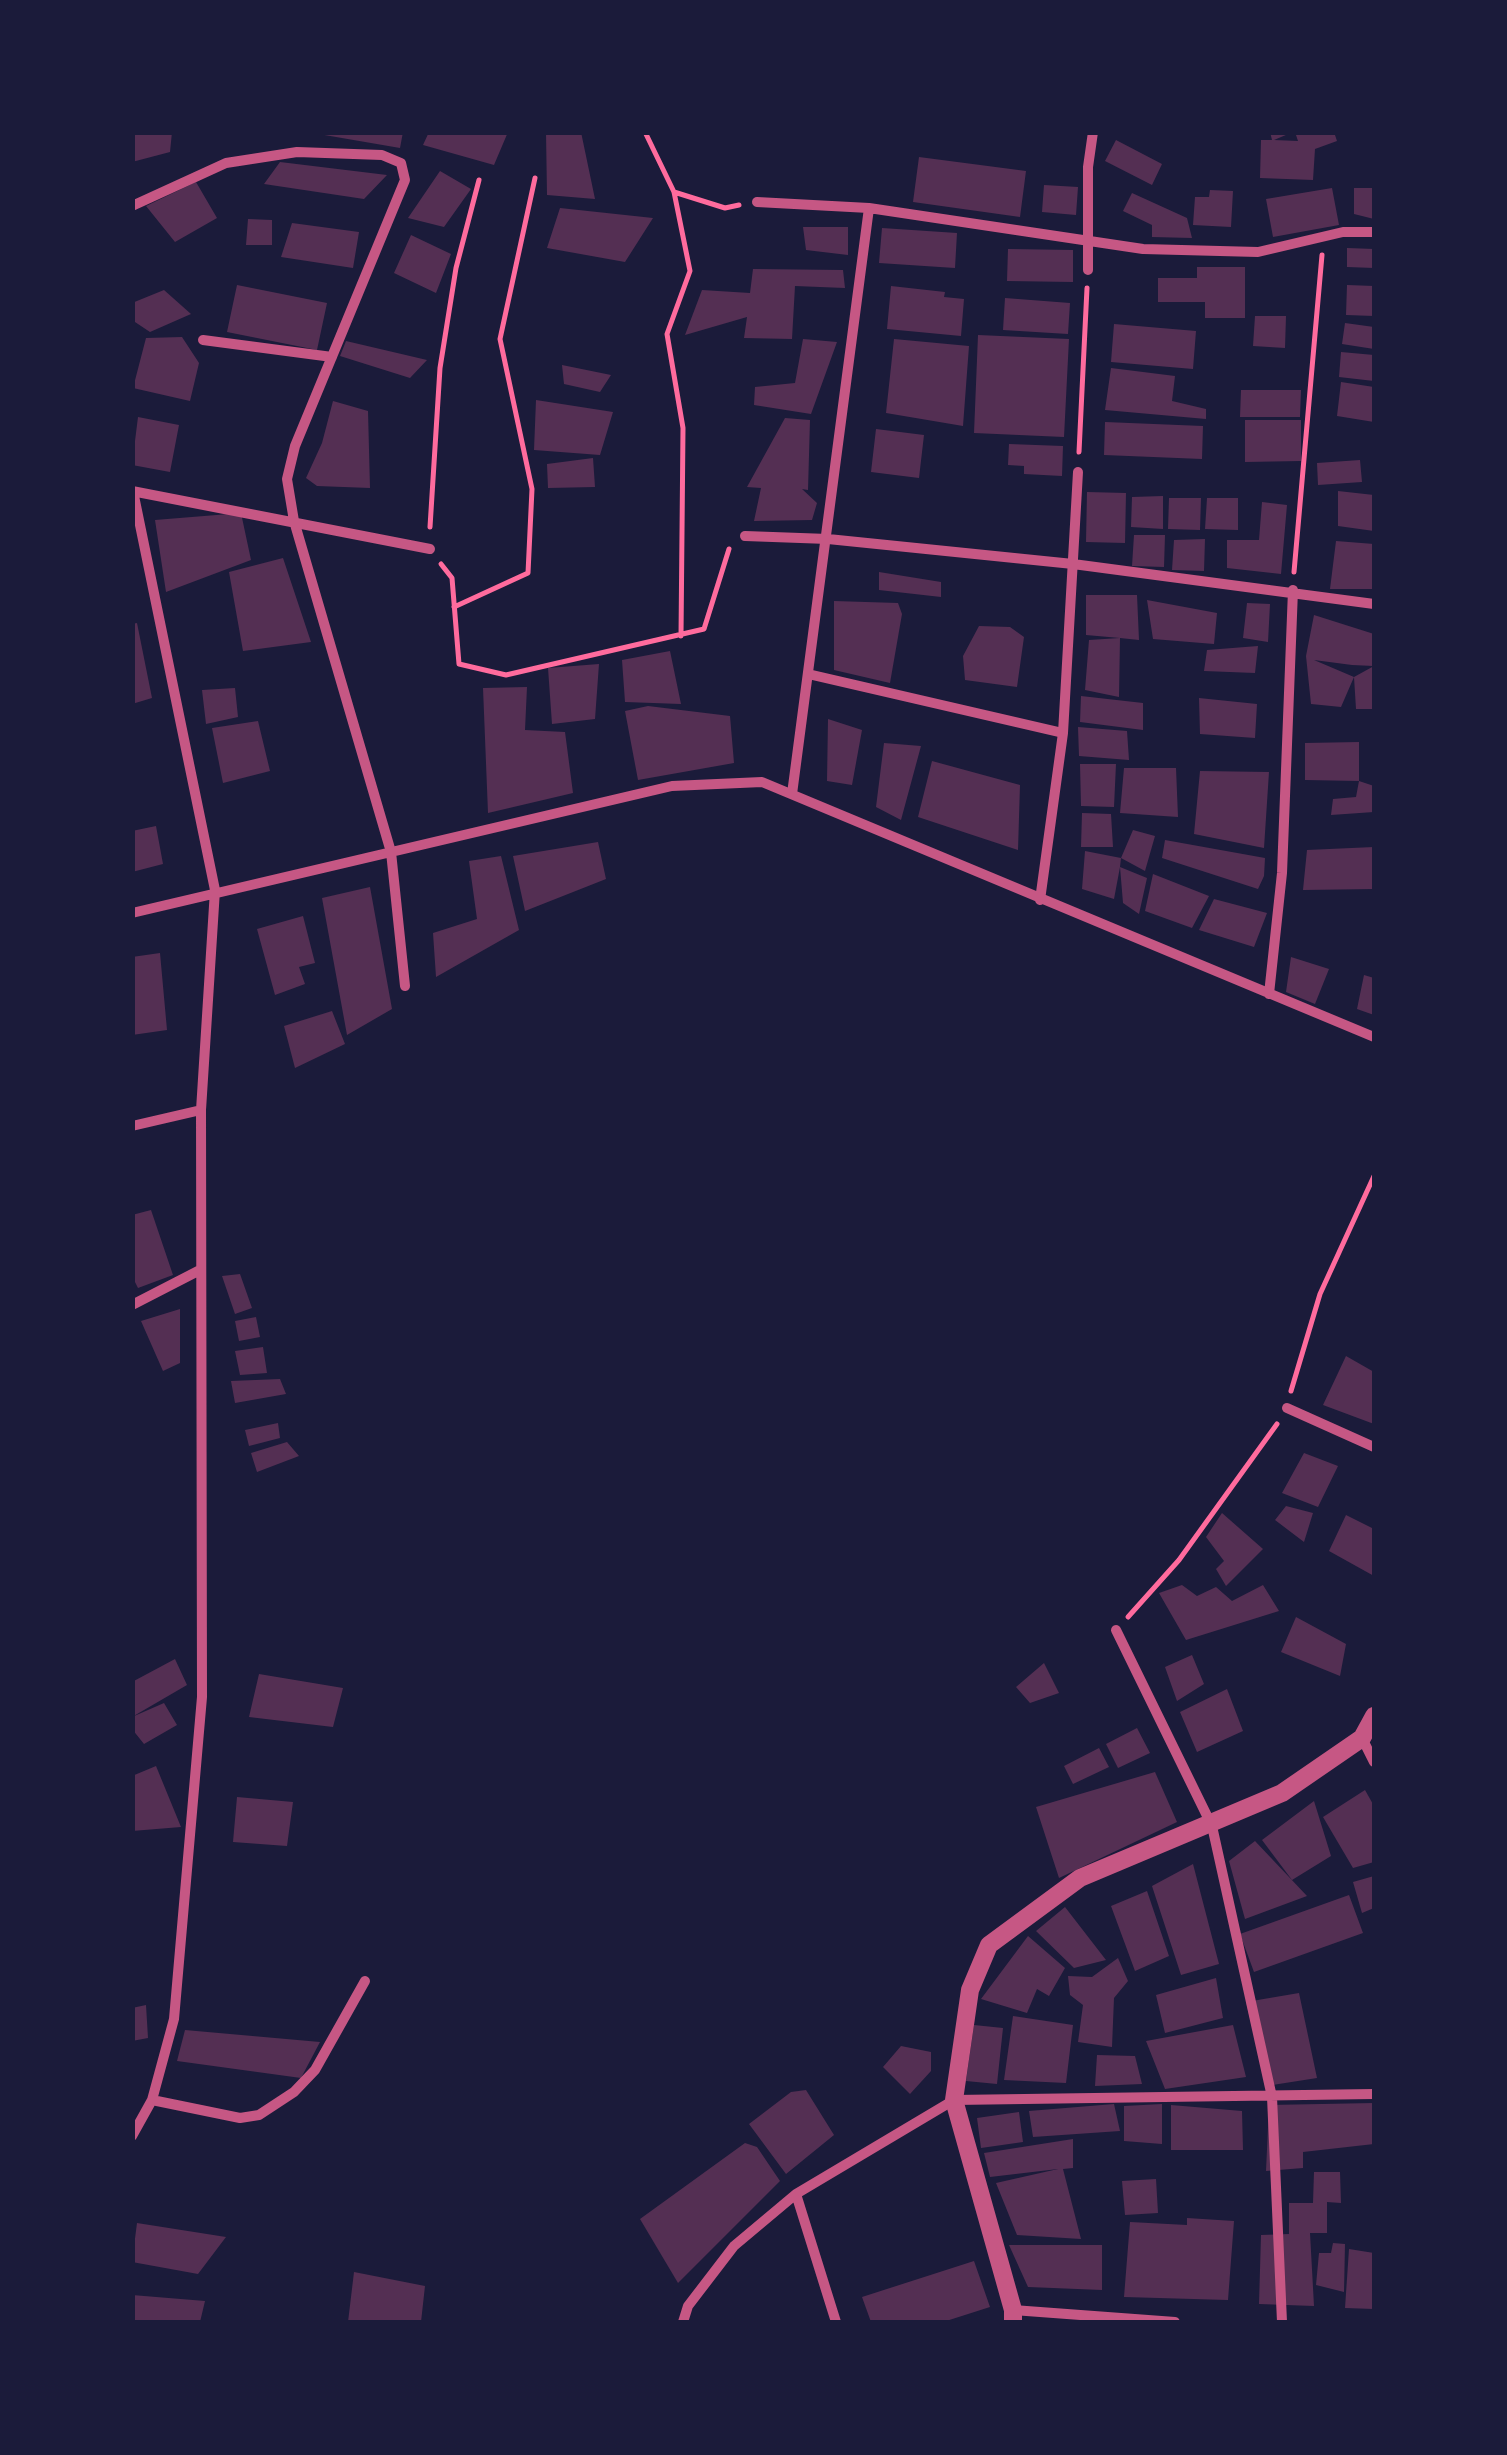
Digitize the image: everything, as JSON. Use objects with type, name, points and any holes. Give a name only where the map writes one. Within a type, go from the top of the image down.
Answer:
[{"type":"street","points":[[1088,270],[1088,167],[1093,132]]},
{"type":"street","points":[[132,206],[226,163],[297,152],[382,155],[401,163],[406,180],[295,446],[288,480],[294,521],[392,852],[405,986]]},
{"type":"street","points":[[757,202],[869,208],[1143,249],[1258,252],[1324,236],[1374,232]]},
{"type":"street","points":[[792,794],[869,208]]},
{"type":"street","points":[[204,340],[332,357]]},
{"type":"street","points":[[1040,900],[1064,732],[1078,472]]},
{"type":"street","points":[[132,2136],[152,2100],[174,2019],[202,1697],[201,1110],[215,890],[133,491],[430,549]]},
{"type":"street","points":[[745,536],[828,538],[1073,564],[1293,590],[1374,604]]},
{"type":"street","points":[[1268,994],[1282,873],[1293,590]]},
{"type":"street","points":[[808,674],[1064,732]]},
{"type":"street","points":[[132,912],[672,786],[762,782],[1374,1037]]},
{"type":"street","points":[[132,1126],[201,1110]]},
{"type":"street","points":[[132,1305],[200,1270]]},
{"type":"street","points":[[1286,1408],[1374,1447]]},
{"type":"street","points":[[1116,1630],[1212,1826],[1272,2097],[1282,2322]]},
{"type":"street","points":[[1176,2322],[1013,2316],[954,2100],[970,1990],[989,1945],[1080,1878],[1212,1826],[1282,1793],[1362,1738],[1374,1716]]},
{"type":"street","points":[[1362,1738],[1374,1762]]},
{"type":"street","points":[[152,2100],[240,2118],[258,2115],[294,2092],[315,2070],[365,1981]]},
{"type":"street","points":[[683,2322],[688,2306],[734,2246],[796,2194],[954,2100],[1374,2094]]},
{"type":"street","points":[[796,2194],[836,2322]]},
{"type":"path","points":[[645,132],[674,192],[690,270],[667,334],[682,428],[680,636]]},
{"type":"path","points":[[454,607],[528,573],[532,489],[500,339],[535,178]]},
{"type":"path","points":[[479,180],[456,268],[440,368],[430,549],[452,578],[459,664],[506,674],[704,629],[732,540],[745,536]]},
{"type":"path","points":[[674,192],[725,208],[757,202]]},
{"type":"path","points":[[1293,590],[1324,236]]},
{"type":"path","points":[[1078,472],[1088,270]]},
{"type":"path","points":[[1116,1630],[1179,1560],[1261,1452],[1286,1408],[1320,1294],[1374,1176]]},
{"type":"building","points":[[132,132],[172,132],[170,152],[132,162]]},
{"type":"building","points":[[307,132],[403,132],[400,148]]},
{"type":"building","points":[[429,132],[508,132],[494,165],[423,145]]},
{"type":"building","points":[[546,132],[581,132],[595,199],[547,195]]},
{"type":"building","points":[[1270,132],[1293,132],[1274,140],[1298,141],[1295,132],[1334,132],[1337,141],[1315,149],[1313,180],[1260,178],[1261,140],[1272,140]]},
{"type":"building","points":[[1116,140],[1162,164],[1152,185],[1105,161]]},
{"type":"building","points":[[919,157],[1026,171],[1020,217],[913,202]]},
{"type":"building","points":[[280,162],[387,175],[364,199],[264,184]]},
{"type":"building","points":[[440,171],[471,189],[444,227],[408,218]]},
{"type":"building","points":[[196,182],[217,218],[175,242],[146,206]]},
{"type":"building","points":[[1044,185],[1078,187],[1076,215],[1042,212]]},
{"type":"building","points":[[1332,188],[1339,225],[1273,237],[1266,199]]},
{"type":"building","points":[[1354,188],[1374,188],[1374,219],[1354,214]]},
{"type":"building","points":[[1210,190],[1233,191],[1231,227],[1193,225],[1195,197],[1209,197]]},
{"type":"building","points":[[1132,193],[1187,218],[1192,238],[1152,237],[1152,225],[1123,211]]},
{"type":"building","points":[[560,208],[653,218],[625,262],[547,248]]},
{"type":"building","points":[[248,219],[272,220],[272,245],[246,245]]},
{"type":"building","points":[[292,223],[359,232],[353,268],[281,257]]},
{"type":"building","points":[[803,227],[848,227],[848,255],[806,250]]},
{"type":"building","points":[[882,228],[957,233],[955,268],[879,263]]},
{"type":"building","points":[[411,235],[451,254],[436,293],[394,273]]},
{"type":"building","points":[[1347,248],[1374,249],[1374,268],[1347,267]]},
{"type":"building","points":[[1008,249],[1073,250],[1073,282],[1007,281]]},
{"type":"building","points":[[1197,267],[1245,267],[1245,318],[1205,318],[1205,302],[1158,302],[1158,278],[1197,278]]},
{"type":"building","points":[[753,269],[843,270],[845,288],[795,286],[792,339],[744,338],[747,317],[685,335],[702,290],[750,293]]},
{"type":"building","points":[[237,285],[327,303],[317,350],[227,332]]},
{"type":"building","points":[[1347,285],[1374,286],[1374,316],[1346,315]]},
{"type":"building","points":[[891,286],[945,292],[944,297],[964,299],[961,336],[887,329]]},
{"type":"building","points":[[164,290],[191,314],[150,332],[132,320],[132,303]]},
{"type":"building","points":[[1005,298],[1070,303],[1068,334],[1003,330]]},
{"type":"building","points":[[1255,316],[1286,316],[1285,348],[1253,346]]},
{"type":"building","points":[[1345,323],[1374,327],[1374,349],[1342,344]]},
{"type":"building","points":[[1114,324],[1196,331],[1193,369],[1111,362]]},
{"type":"building","points":[[978,335],[1069,339],[1064,437],[974,433]]},
{"type":"building","points":[[182,337],[199,363],[190,401],[133,388],[146,338]]},
{"type":"building","points":[[803,339],[837,342],[811,414],[754,405],[755,387],[795,383]]},
{"type":"building","points":[[894,339],[969,346],[963,426],[886,413]]},
{"type":"building","points":[[346,341],[427,360],[410,378],[340,356]]},
{"type":"building","points":[[1341,352],[1374,355],[1374,381],[1339,377]]},
{"type":"building","points":[[562,365],[611,375],[600,392],[564,384]]},
{"type":"building","points":[[1111,368],[1175,376],[1172,401],[1206,409],[1206,419],[1105,410]]},
{"type":"building","points":[[1341,382],[1374,387],[1374,422],[1337,416]]},
{"type":"building","points":[[1241,390],[1301,390],[1300,417],[1240,417]]},
{"type":"building","points":[[536,400],[613,412],[600,455],[534,450]]},
{"type":"building","points":[[333,401],[368,411],[370,488],[317,486],[306,478],[322,443]]},
{"type":"building","points":[[138,417],[179,425],[170,472],[132,465]]},
{"type":"building","points":[[785,418],[810,420],[808,490],[802,489],[817,503],[812,520],[754,521],[761,488],[747,487]]},
{"type":"building","points":[[1245,420],[1301,420],[1301,461],[1245,462]]},
{"type":"building","points":[[1105,422],[1203,426],[1202,459],[1104,455]]},
{"type":"building","points":[[876,429],[924,435],[919,478],[871,472]]},
{"type":"building","points":[[1009,444],[1063,446],[1062,476],[1024,474],[1024,466],[1008,465]]},
{"type":"building","points":[[593,458],[595,487],[548,488],[547,464]]},
{"type":"building","points":[[1360,460],[1362,482],[1318,485],[1317,463]]},
{"type":"building","points":[[1338,491],[1374,495],[1374,531],[1338,526]]},
{"type":"building","points":[[1087,492],[1126,493],[1125,543],[1086,542]]},
{"type":"building","points":[[1163,496],[1163,529],[1131,527],[1132,497]]},
{"type":"building","points":[[1169,498],[1201,498],[1200,530],[1168,529]]},
{"type":"building","points":[[1207,498],[1238,498],[1238,530],[1205,529]]},
{"type":"building","points":[[1262,502],[1287,505],[1281,574],[1227,568],[1227,540],[1259,540]]},
{"type":"building","points":[[241,513],[251,560],[166,592],[155,520]]},
{"type":"building","points":[[1134,535],[1165,535],[1164,567],[1132,566]]},
{"type":"building","points":[[1205,539],[1204,571],[1172,570],[1174,540]]},
{"type":"building","points":[[1336,541],[1374,544],[1374,589],[1330,589]]},
{"type":"building","points":[[283,558],[311,642],[243,651],[229,572]]},
{"type":"building","points":[[879,572],[941,582],[941,597],[879,590]]},
{"type":"building","points":[[1086,595],[1137,595],[1139,640],[1086,635]]},
{"type":"building","points":[[1147,600],[1217,613],[1214,644],[1153,639]]},
{"type":"building","points":[[834,601],[898,603],[902,614],[890,683],[834,670]]},
{"type":"building","points":[[1247,603],[1270,604],[1268,642],[1243,638]]},
{"type":"building","points":[[1314,615],[1374,634],[1373,666],[1314,660],[1354,677],[1341,707],[1311,704],[1306,656]]},
{"type":"building","points":[[137,623],[152,698],[132,704],[132,624]]},
{"type":"building","points":[[979,626],[1010,627],[1024,637],[1017,687],[965,680],[963,656]]},
{"type":"building","points":[[1120,638],[1119,697],[1085,690],[1089,640]]},
{"type":"building","points":[[1258,646],[1255,673],[1204,671],[1207,650]]},
{"type":"building","points":[[670,651],[681,704],[625,702],[622,660]]},
{"type":"building","points":[[599,664],[595,719],[552,724],[548,668]]},
{"type":"building","points":[[1373,666],[1372,709],[1356,709],[1354,677]]},
{"type":"building","points":[[527,687],[525,730],[565,732],[573,793],[488,813],[483,688]]},
{"type":"building","points":[[235,688],[238,717],[206,724],[202,690]]},
{"type":"building","points":[[1081,696],[1143,703],[1143,730],[1080,722]]},
{"type":"building","points":[[1199,698],[1257,704],[1255,738],[1200,734]]},
{"type":"building","points":[[648,706],[730,716],[734,763],[638,780],[625,711]]},
{"type":"building","points":[[828,719],[862,730],[852,785],[827,781]]},
{"type":"building","points":[[258,721],[270,771],[223,783],[212,728]]},
{"type":"building","points":[[1078,727],[1127,731],[1129,760],[1079,756]]},
{"type":"building","points":[[1359,742],[1359,781],[1305,780],[1305,743]]},
{"type":"building","points":[[884,743],[921,746],[901,820],[876,807]]},
{"type":"building","points":[[932,761],[1020,785],[1018,850],[918,817]]},
{"type":"building","points":[[1080,764],[1116,764],[1114,807],[1081,806]]},
{"type":"building","points":[[1124,768],[1176,768],[1178,817],[1120,813]]},
{"type":"building","points":[[1200,771],[1269,772],[1264,848],[1194,834]]},
{"type":"building","points":[[1359,781],[1374,786],[1374,812],[1331,815],[1333,799],[1356,797]]},
{"type":"building","points":[[1082,813],[1111,814],[1113,847],[1081,847]]},
{"type":"building","points":[[156,826],[163,864],[132,872],[132,831]]},
{"type":"building","points":[[1133,830],[1155,836],[1145,871],[1121,858]]},
{"type":"building","points":[[1165,840],[1265,858],[1264,876],[1258,889],[1162,858]]},
{"type":"building","points":[[598,842],[606,879],[525,911],[513,856]]},
{"type":"building","points":[[1374,847],[1374,889],[1303,890],[1307,850]]},
{"type":"building","points":[[1085,851],[1121,858],[1114,899],[1082,889]]},
{"type":"building","points":[[501,856],[519,930],[436,977],[433,933],[477,919],[469,861]]},
{"type":"building","points":[[1120,867],[1147,878],[1139,914],[1123,903]]},
{"type":"building","points":[[1153,874],[1209,896],[1192,928],[1145,911]]},
{"type":"building","points":[[370,887],[392,1009],[347,1035],[322,898]]},
{"type":"building","points":[[1214,899],[1267,913],[1254,947],[1199,930]]},
{"type":"building","points":[[303,916],[315,963],[299,967],[305,984],[275,995],[257,929]]},
{"type":"building","points":[[160,953],[167,1030],[132,1035],[132,957]]},
{"type":"building","points":[[1291,957],[1329,969],[1315,1004],[1286,992]]},
{"type":"building","points":[[1364,975],[1374,978],[1374,1015],[1357,1009]]},
{"type":"building","points":[[332,1011],[345,1044],[295,1068],[284,1026]]},
{"type":"building","points":[[151,1210],[173,1275],[138,1288],[132,1276],[132,1215]]},
{"type":"building","points":[[240,1274],[252,1308],[235,1314],[222,1276]]},
{"type":"building","points":[[180,1309],[180,1363],[163,1371],[141,1321]]},
{"type":"building","points":[[256,1317],[260,1337],[239,1341],[235,1321]]},
{"type":"building","points":[[263,1347],[267,1373],[240,1375],[235,1351]]},
{"type":"building","points":[[1346,1356],[1374,1372],[1374,1424],[1323,1405]]},
{"type":"building","points":[[280,1379],[286,1394],[235,1403],[231,1381]]},
{"type":"building","points":[[278,1423],[280,1438],[249,1446],[245,1430]]},
{"type":"building","points":[[287,1442],[299,1456],[257,1472],[251,1453]]},
{"type":"building","points":[[1304,1453],[1338,1466],[1318,1507],[1282,1493]]},
{"type":"building","points":[[1286,1506],[1313,1513],[1304,1542],[1275,1520]]},
{"type":"building","points":[[1222,1513],[1263,1549],[1226,1586],[1216,1569],[1224,1561],[1206,1537]]},
{"type":"building","points":[[1346,1515],[1374,1529],[1374,1576],[1329,1551]]},
{"type":"building","points":[[1182,1585],[1197,1596],[1216,1587],[1232,1601],[1263,1585],[1279,1611],[1186,1640],[1159,1593]]},
{"type":"building","points":[[1296,1617],[1346,1644],[1340,1676],[1281,1652]]},
{"type":"building","points":[[1192,1655],[1204,1684],[1177,1701],[1165,1667]]},
{"type":"building","points":[[175,1659],[187,1685],[132,1717],[132,1682]]},
{"type":"building","points":[[1044,1663],[1059,1693],[1030,1703],[1016,1687]]},
{"type":"building","points":[[259,1674],[343,1688],[333,1727],[249,1717]]},
{"type":"building","points":[[1227,1689],[1243,1731],[1197,1752],[1180,1712]]},
{"type":"building","points":[[164,1703],[177,1725],[144,1744],[132,1729],[132,1717]]},
{"type":"building","points":[[1137,1728],[1150,1753],[1118,1768],[1106,1744]]},
{"type":"building","points":[[1099,1748],[1109,1767],[1073,1784],[1064,1766]]},
{"type":"building","points":[[156,1766],[181,1827],[132,1831],[132,1776]]},
{"type":"building","points":[[1155,1772],[1177,1822],[1059,1878],[1036,1807]]},
{"type":"building","points":[[1365,1790],[1374,1806],[1374,1862],[1353,1868],[1323,1817]]},
{"type":"building","points":[[237,1797],[293,1802],[287,1846],[233,1842]]},
{"type":"building","points":[[1314,1801],[1331,1856],[1292,1880],[1262,1840]]},
{"type":"building","points":[[1255,1841],[1307,1896],[1245,1919],[1229,1861]]},
{"type":"building","points":[[1193,1864],[1219,1964],[1181,1975],[1152,1886]]},
{"type":"building","points":[[1374,1876],[1374,1908],[1362,1913],[1353,1882]]},
{"type":"building","points":[[1147,1891],[1169,1956],[1135,1971],[1111,1906]]},
{"type":"building","points":[[1349,1895],[1363,1933],[1254,1972],[1240,1934]]},
{"type":"building","points":[[1065,1907],[1106,1960],[1074,1968],[1036,1931]]},
{"type":"building","points":[[1028,1936],[1065,1968],[1049,1996],[1037,1989],[1027,2013],[981,1999]]},
{"type":"building","points":[[1118,1958],[1128,1981],[1114,1998],[1112,2047],[1078,2042],[1083,2005],[1070,1995],[1068,1976],[1092,1977]]},
{"type":"building","points":[[1216,1978],[1223,2018],[1165,2033],[1156,1995]]},
{"type":"building","points":[[1299,1993],[1317,2078],[1266,2086],[1246,2002]]},
{"type":"building","points":[[146,2005],[148,2038],[132,2041],[132,2008]]},
{"type":"building","points":[[1013,2016],[1073,2025],[1066,2083],[1004,2080]]},
{"type":"building","points":[[974,2025],[1003,2028],[997,2084],[966,2081]]},
{"type":"building","points":[[1233,2025],[1246,2077],[1165,2089],[1146,2041]]},
{"type":"building","points":[[185,2030],[320,2042],[301,2078],[177,2061]]},
{"type":"building","points":[[901,2046],[931,2052],[931,2071],[910,2094],[883,2067]]},
{"type":"building","points":[[1097,2055],[1135,2056],[1142,2084],[1095,2086]]},
{"type":"building","points":[[806,2090],[834,2135],[786,2174],[749,2124],[791,2092]]},
{"type":"building","points":[[1374,2103],[1374,2144],[1303,2152],[1303,2168],[1266,2171],[1269,2105]]},
{"type":"building","points":[[1114,2104],[1120,2131],[1033,2137],[1029,2111]]},
{"type":"building","points":[[1162,2104],[1162,2144],[1124,2141],[1124,2106]]},
{"type":"building","points":[[1171,2105],[1242,2111],[1243,2150],[1171,2150]]},
{"type":"building","points":[[1019,2112],[1023,2142],[981,2148],[977,2118]]},
{"type":"building","points":[[1073,2139],[1073,2168],[1063,2169],[1081,2239],[1017,2235],[996,2183],[1058,2169],[990,2177],[984,2153]]},
{"type":"building","points":[[745,2143],[757,2147],[780,2181],[678,2283],[640,2219]]},
{"type":"building","points":[[1314,2172],[1340,2172],[1341,2203],[1327,2202],[1327,2233],[1310,2233],[1314,2306],[1259,2304],[1261,2235],[1289,2234],[1289,2203],[1313,2203]]},
{"type":"building","points":[[1156,2179],[1158,2213],[1125,2215],[1122,2181]]},
{"type":"building","points":[[1187,2218],[1234,2221],[1228,2300],[1124,2297],[1130,2222],[1187,2225]]},
{"type":"building","points":[[137,2223],[226,2237],[198,2274],[132,2262]]},
{"type":"building","points":[[1333,2243],[1345,2244],[1344,2292],[1316,2285],[1319,2253],[1331,2253]]},
{"type":"building","points":[[1009,2245],[1102,2245],[1102,2290],[1028,2287]]},
{"type":"building","points":[[1349,2249],[1374,2253],[1374,2309],[1345,2308]]},
{"type":"building","points":[[974,2261],[990,2307],[943,2322],[871,2322],[862,2297]]},
{"type":"building","points":[[354,2272],[425,2286],[421,2322],[348,2322]]},
{"type":"building","points":[[132,2295],[205,2301],[200,2322],[132,2322]]}]
